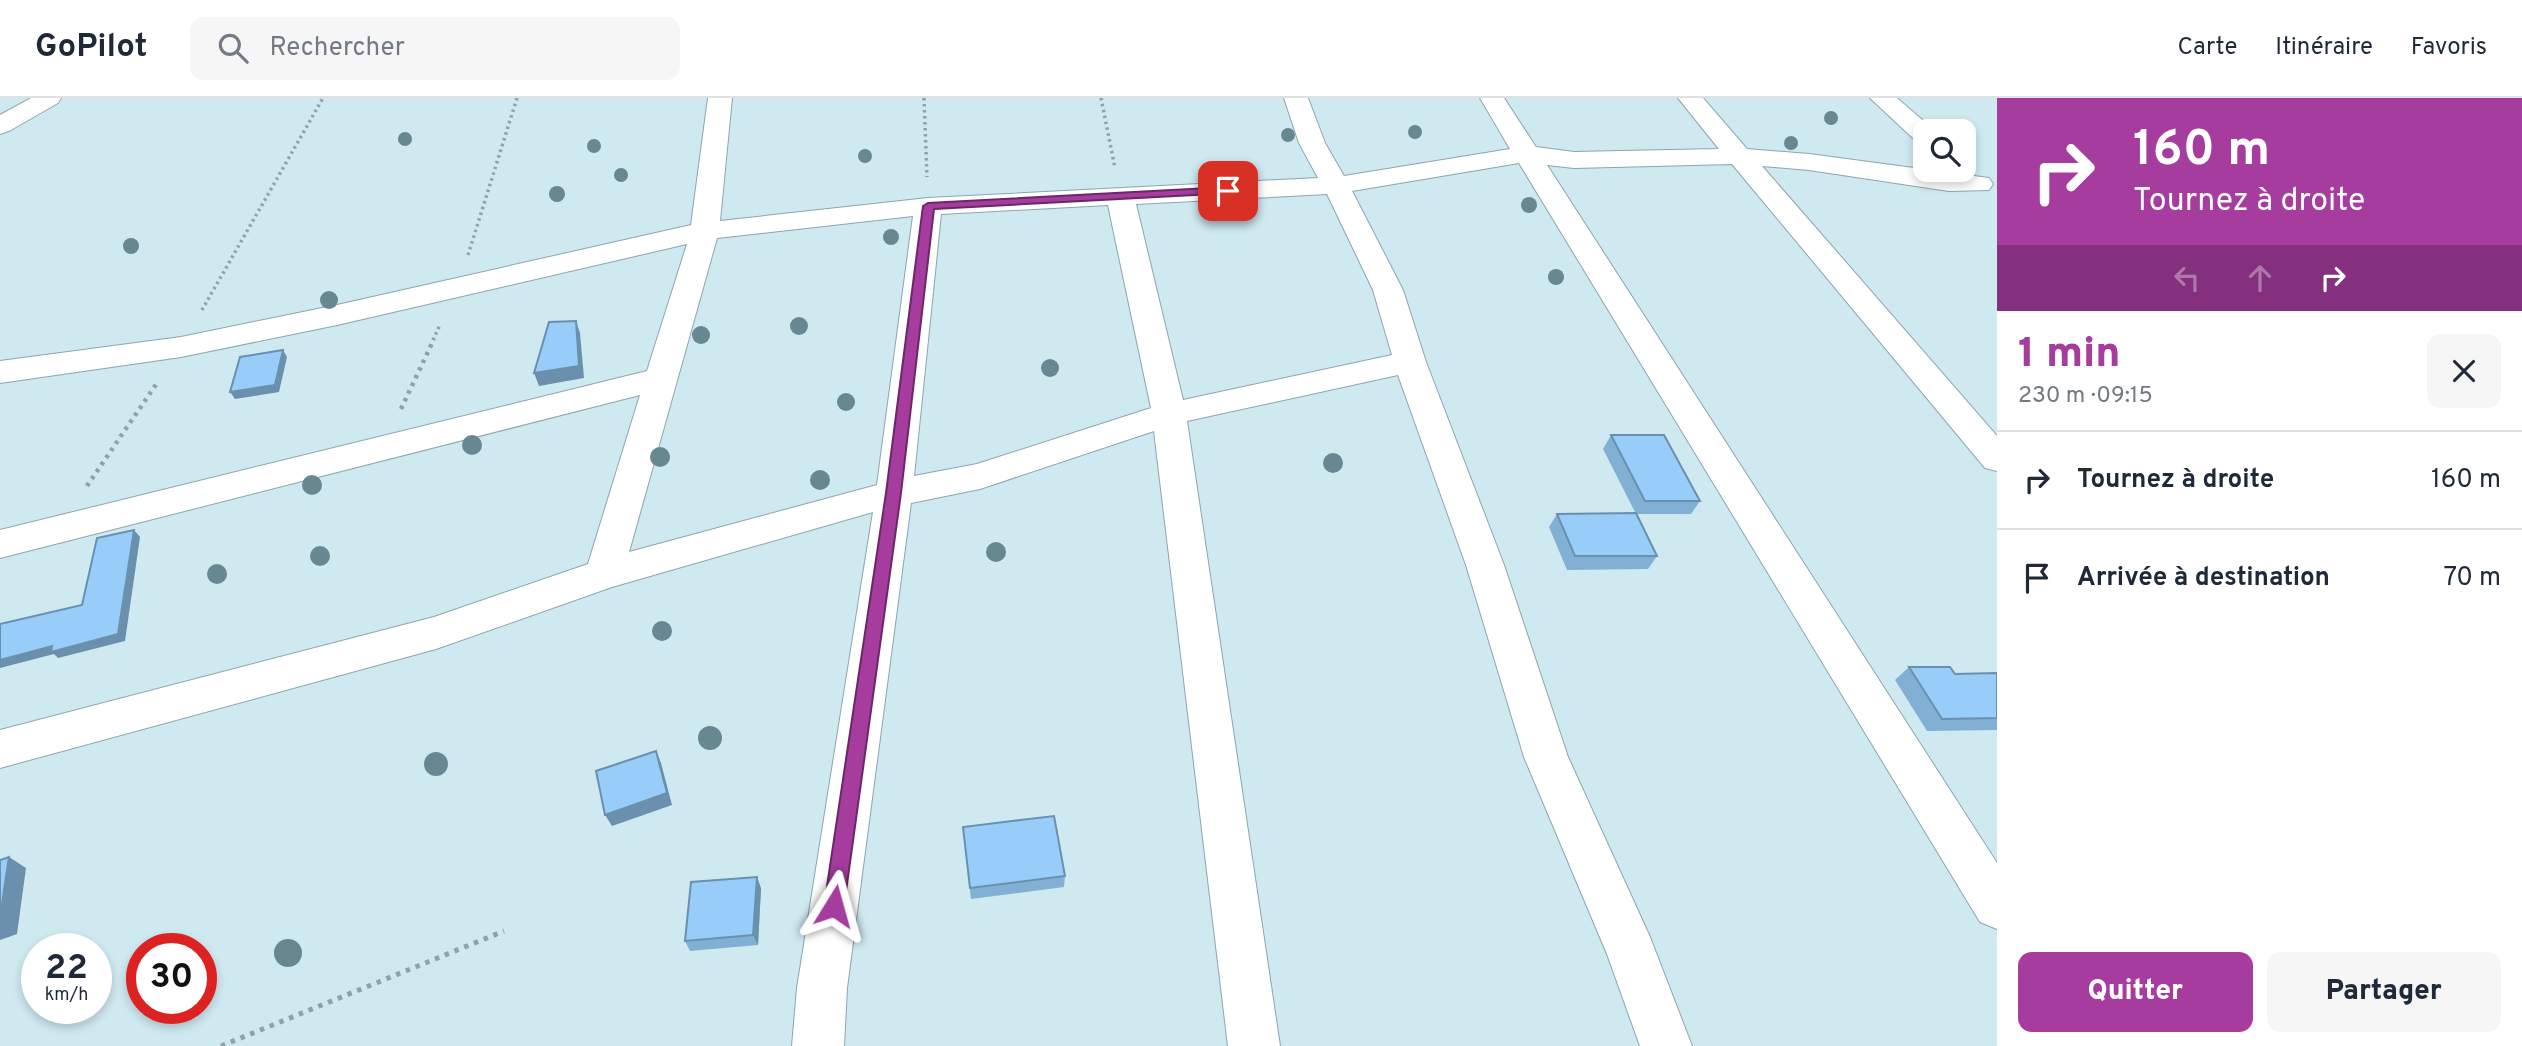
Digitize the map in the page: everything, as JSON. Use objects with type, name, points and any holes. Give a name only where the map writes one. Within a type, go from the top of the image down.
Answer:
[{"type":"street","points":[[0,125],[49,98]]},
{"type":"street","points":[[604,574],[659,379],[705,231],[720,98]]},
{"type":"street","points":[[1296,98],[1312,143],[1388,290],[1410,362],[1485,565],[1546,757],[1632,954],[1666,1046]]},
{"type":"street","points":[[1492,98],[1997,906]]},
{"type":"street","points":[[1690,98],[1997,459]]},
{"type":"street","points":[[1882,98],[1913,125]]},
{"type":"street","points":[[0,372],[181,347],[337,315],[705,231],[928,206],[1336,185],[1527,154],[1574,160],[1741,156],[1809,162],[1979,185]]},
{"type":"street","points":[[1120,196],[1169,414],[1254,1046]]},
{"type":"street","points":[[818,1046],[822,988],[894,493],[928,206]]},
{"type":"street","points":[[0,750],[436,633],[604,574],[894,493],[980,476],[1169,414],[1410,362]]},
{"type":"street","points":[[0,544],[659,379]]},
{"type":"path","points":[[924,98],[928,206]]},
{"type":"path","points":[[1101,98],[1120,196]]},
{"type":"path","points":[[221,1046],[504,931]]},
{"type":"building","points":[[576,321],[579,366],[534,373],[549,322]]},
{"type":"building","points":[[283,350],[275,385],[230,392],[240,357]]},
{"type":"building","points":[[1611,435],[1664,435],[1700,501],[1645,501]]},
{"type":"building","points":[[1636,513],[1657,556],[1575,556],[1557,514]]},
{"type":"building","points":[[134,530],[118,634],[51,652],[52,646],[0,660],[0,624],[82,605],[97,538]]},
{"type":"building","points":[[1909,667],[1950,667],[1955,674],[1997,673],[1997,718],[1942,719]]},
{"type":"building","points":[[656,751],[667,793],[605,815],[596,771]]},
{"type":"building","points":[[1054,816],[1065,876],[970,888],[963,827]]},
{"type":"building","points":[[9,857],[0,917],[0,860]]},
{"type":"building","points":[[757,877],[753,935],[685,941],[691,882]]},
{"type":"route","points":[[834,906],[894,493],[928,206],[1228,191]]}]
